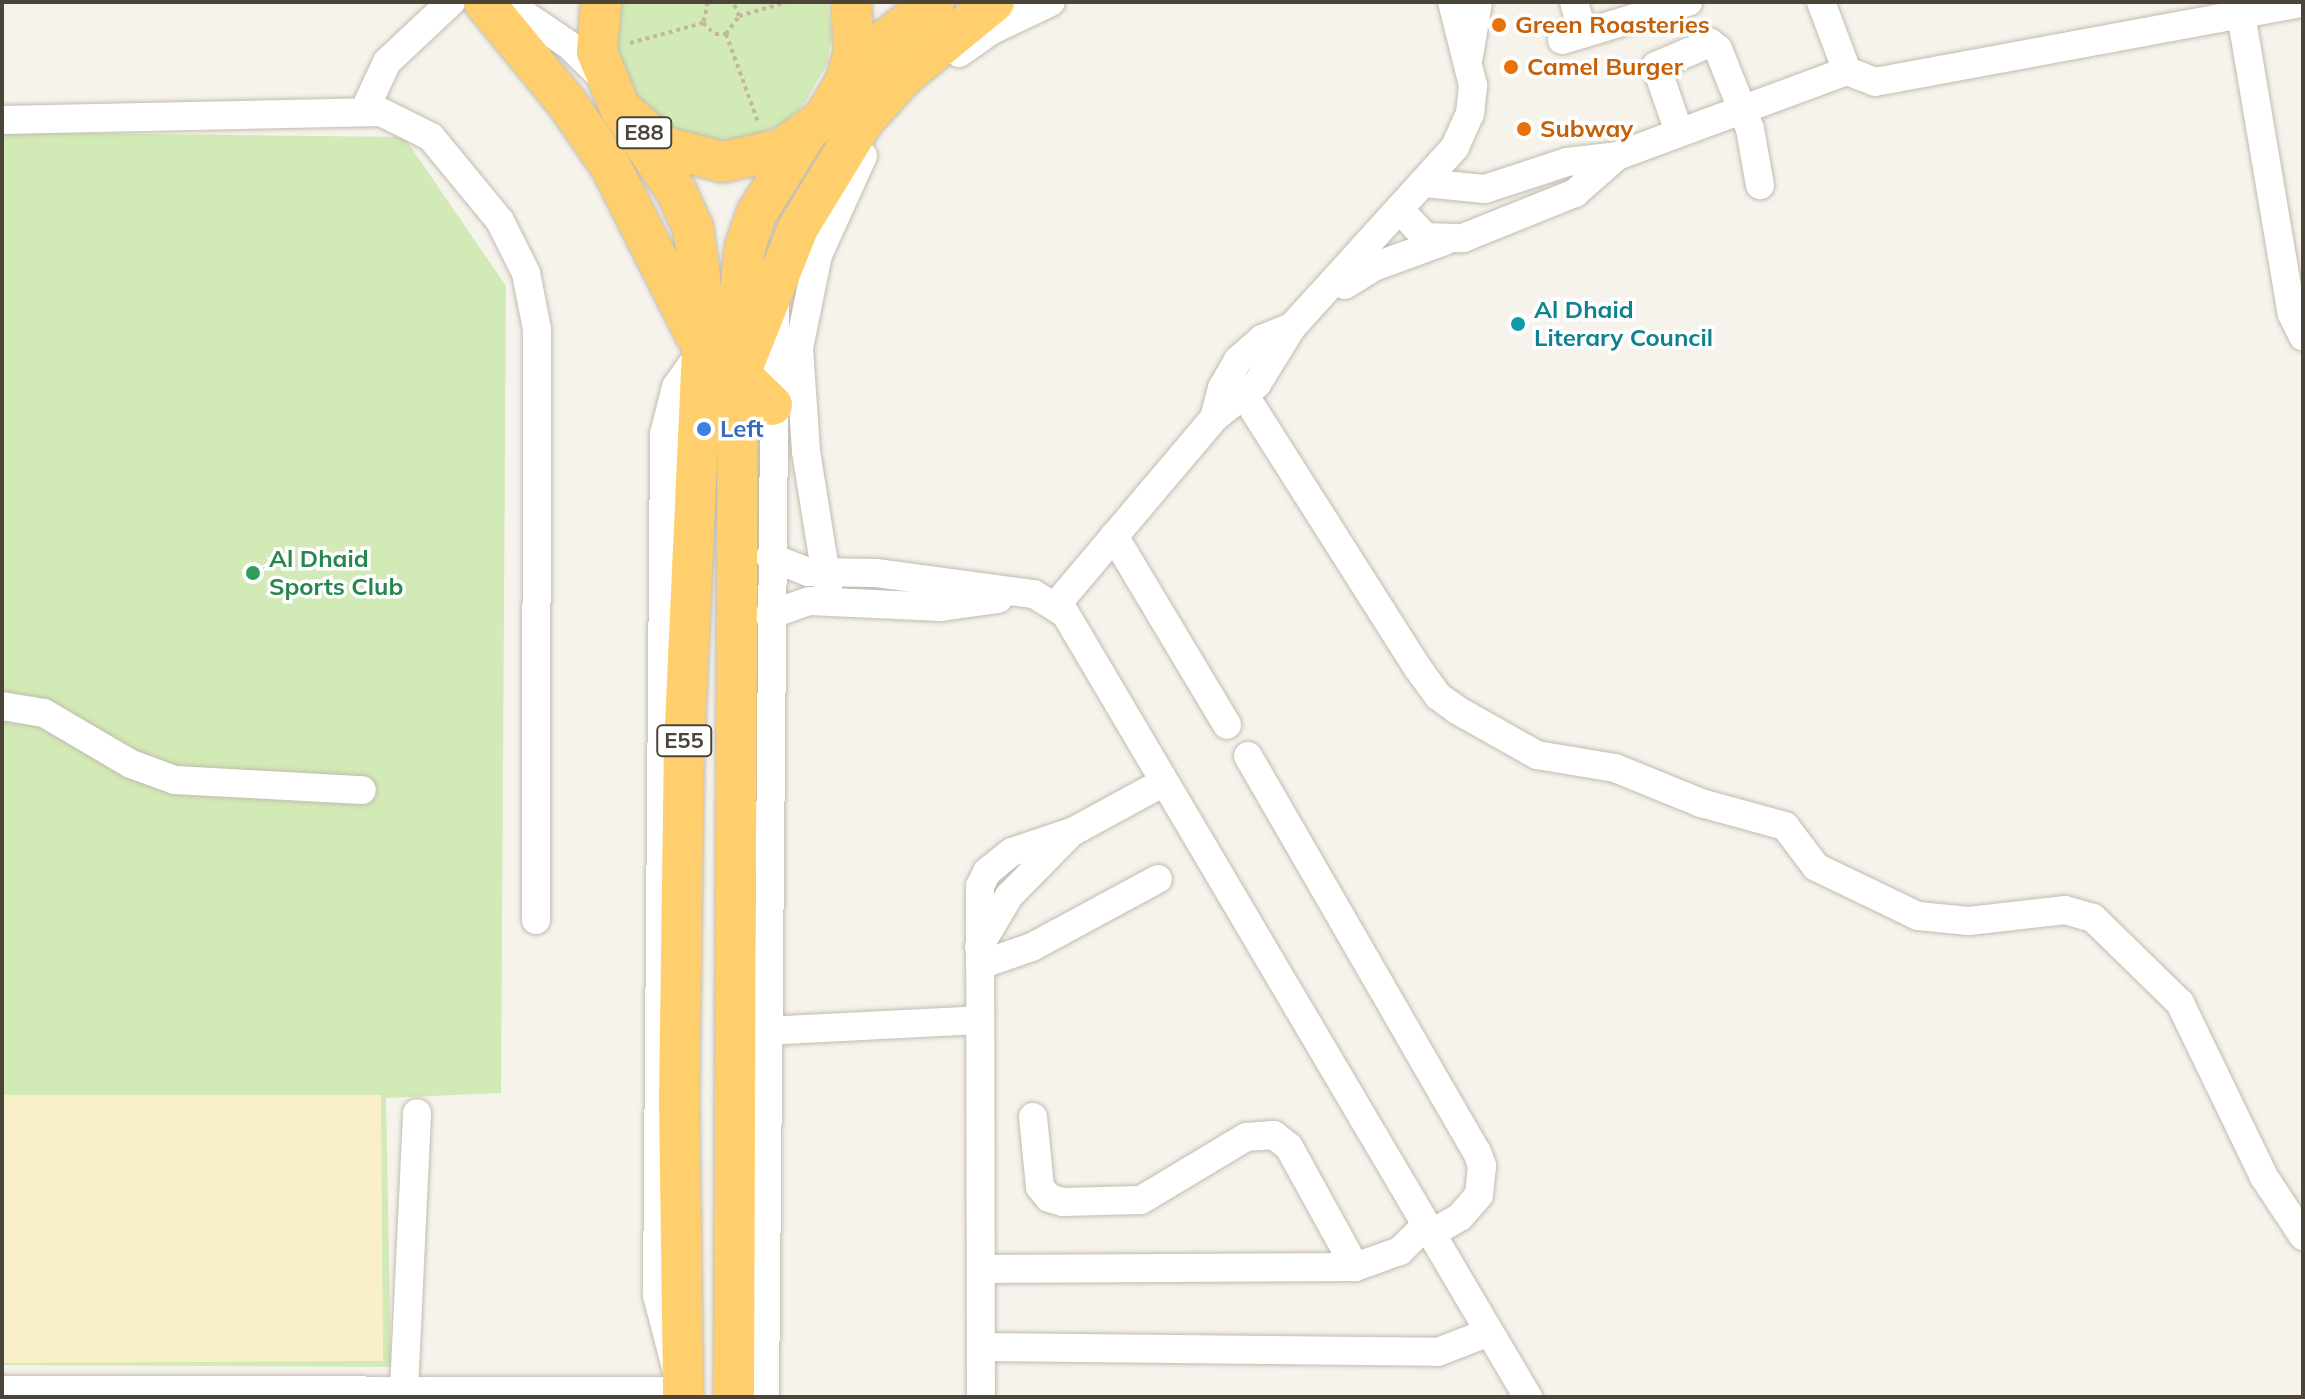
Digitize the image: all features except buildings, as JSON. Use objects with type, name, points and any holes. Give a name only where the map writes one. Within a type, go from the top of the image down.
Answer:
[{"type":"highway","points":[[484,2],[567,103],[611,167],[702,350]]},
{"type":"highway","points":[[601,2],[607,80]]},
{"type":"highway","name":"E88","points":[[845,83],[854,52],[851,2]]},
{"type":"highway","name":"E88","points":[[607,80],[653,139],[693,158],[723,162],[769,154],[807,132],[845,83],[883,42],[934,2]]},
{"type":"highway","points":[[772,405],[740,374],[798,228],[864,120],[953,31],[994,2]]},
{"type":"highway","name":"E55","points":[[607,80],[676,191],[693,228],[702,350],[684,757],[679,1100],[682,1394]]},
{"type":"highway","name":"E55","points":[[734,1397],[738,307],[745,247],[774,180],[807,132]]},
{"type":"street","points":[[506,2],[569,45],[607,80]]},
{"type":"street","points":[[829,587],[812,492],[799,379],[803,317],[818,255],[857,167],[894,114],[964,49],[1051,2]]},
{"type":"street","points":[[1057,604],[1214,418],[1245,396],[1268,372],[1296,323],[1401,211],[1455,147],[1470,114],[1473,85],[1452,2]]},
{"type":"street","points":[[1468,59],[1478,2]]},
{"type":"street","points":[[1574,2],[1572,37],[1688,2]]},
{"type":"street","points":[[1821,2],[1847,71]]},
{"type":"street","points":[[1424,183],[1485,189],[1567,162],[1617,156],[1847,71],[1875,82],[2303,3]]},
{"type":"street","points":[[365,109],[387,62],[434,6]]},
{"type":"street","points":[[2241,14],[2292,314],[2303,337]]},
{"type":"street","points":[[1679,132],[1656,66],[1700,43],[1718,49],[1743,109],[1760,185]]},
{"type":"street","points":[[2,120],[365,109],[397,116],[431,137],[500,221],[532,291],[537,329],[536,920]]},
{"type":"street","points":[[1214,418],[1222,388],[1238,360],[1262,339],[1296,323],[1376,266],[1562,200],[1617,156]]},
{"type":"street","points":[[1401,211],[1415,230],[1446,241]]},
{"type":"street","points":[[765,1397],[764,1031],[776,278]]},
{"type":"street","points":[[1245,396],[1417,667],[1438,696],[1457,710],[1537,755],[1615,768],[1701,803],[1785,826],[1816,867],[1918,916],[1969,921],[2065,910],[2093,918],[2180,1003],[2264,1177],[2303,1236]]},
{"type":"street","points":[[1114,536],[1227,725]]},
{"type":"street","points":[[770,557],[808,572],[829,587],[941,607],[976,605],[1010,595],[1034,594],[1057,604],[1526,1396]]},
{"type":"street","points":[[769,615],[829,587]]},
{"type":"street","points":[[2,706],[44,713],[131,764],[175,780],[362,790]]},
{"type":"street","points":[[982,1269],[1355,1267],[1400,1251],[1429,1230],[1460,1217],[1479,1195],[1482,1166],[1477,1152],[1248,756]]},
{"type":"street","points":[[981,1397],[979,957],[1018,885],[1074,831],[1164,782]]},
{"type":"street","points":[[979,957],[1032,947],[1158,879]]},
{"type":"street","points":[[764,1031],[980,1020]]},
{"type":"street","points":[[404,1390],[417,1113]]},
{"type":"street","points":[[1033,1117],[1040,1187],[1049,1198],[1063,1202],[1141,1200],[1246,1137],[1274,1135],[1289,1147],[1355,1267]]},
{"type":"street","points":[[982,1347],[1438,1352],[1489,1332]]},
{"type":"street","points":[[18,1392],[404,1390],[682,1394]]},
{"type":"path","points":[[607,80],[703,23],[708,2]]},
{"type":"path","points":[[733,2],[739,16]]},
{"type":"path","points":[[726,34],[739,16],[787,2]]},
{"type":"path","points":[[703,23],[715,34],[726,34]]},
{"type":"path","points":[[726,34],[769,154]]},
{"type":"green space","points":[[620,2],[827,2],[832,34],[827,64],[803,106],[779,126],[748,138],[716,141],[687,135],[660,121],[639,101],[615,45]]},
{"type":"green space","name":"Al Dhaid Sports Club","points":[[2,132],[404,137],[506,286],[501,1093],[386,1098],[391,1367],[2,1365]]},
{"type":"sand","points":[[2,1095],[381,1095],[383,1361],[2,1363]]},
{"type":"place","name":"Green Roasteries","points":[[1499,25]]},
{"type":"place","name":"Camel Burger","points":[[1511,67]]},
{"type":"place","name":"Subway","points":[[1524,129]]},
{"type":"place","name":"Al Dhaid Literary Council","points":[[1518,324]]},
{"type":"place","name":"Left","points":[[704,429]]},
{"type":"place","name":"Al Dhaid Sports Club","points":[[253,573]]}]
